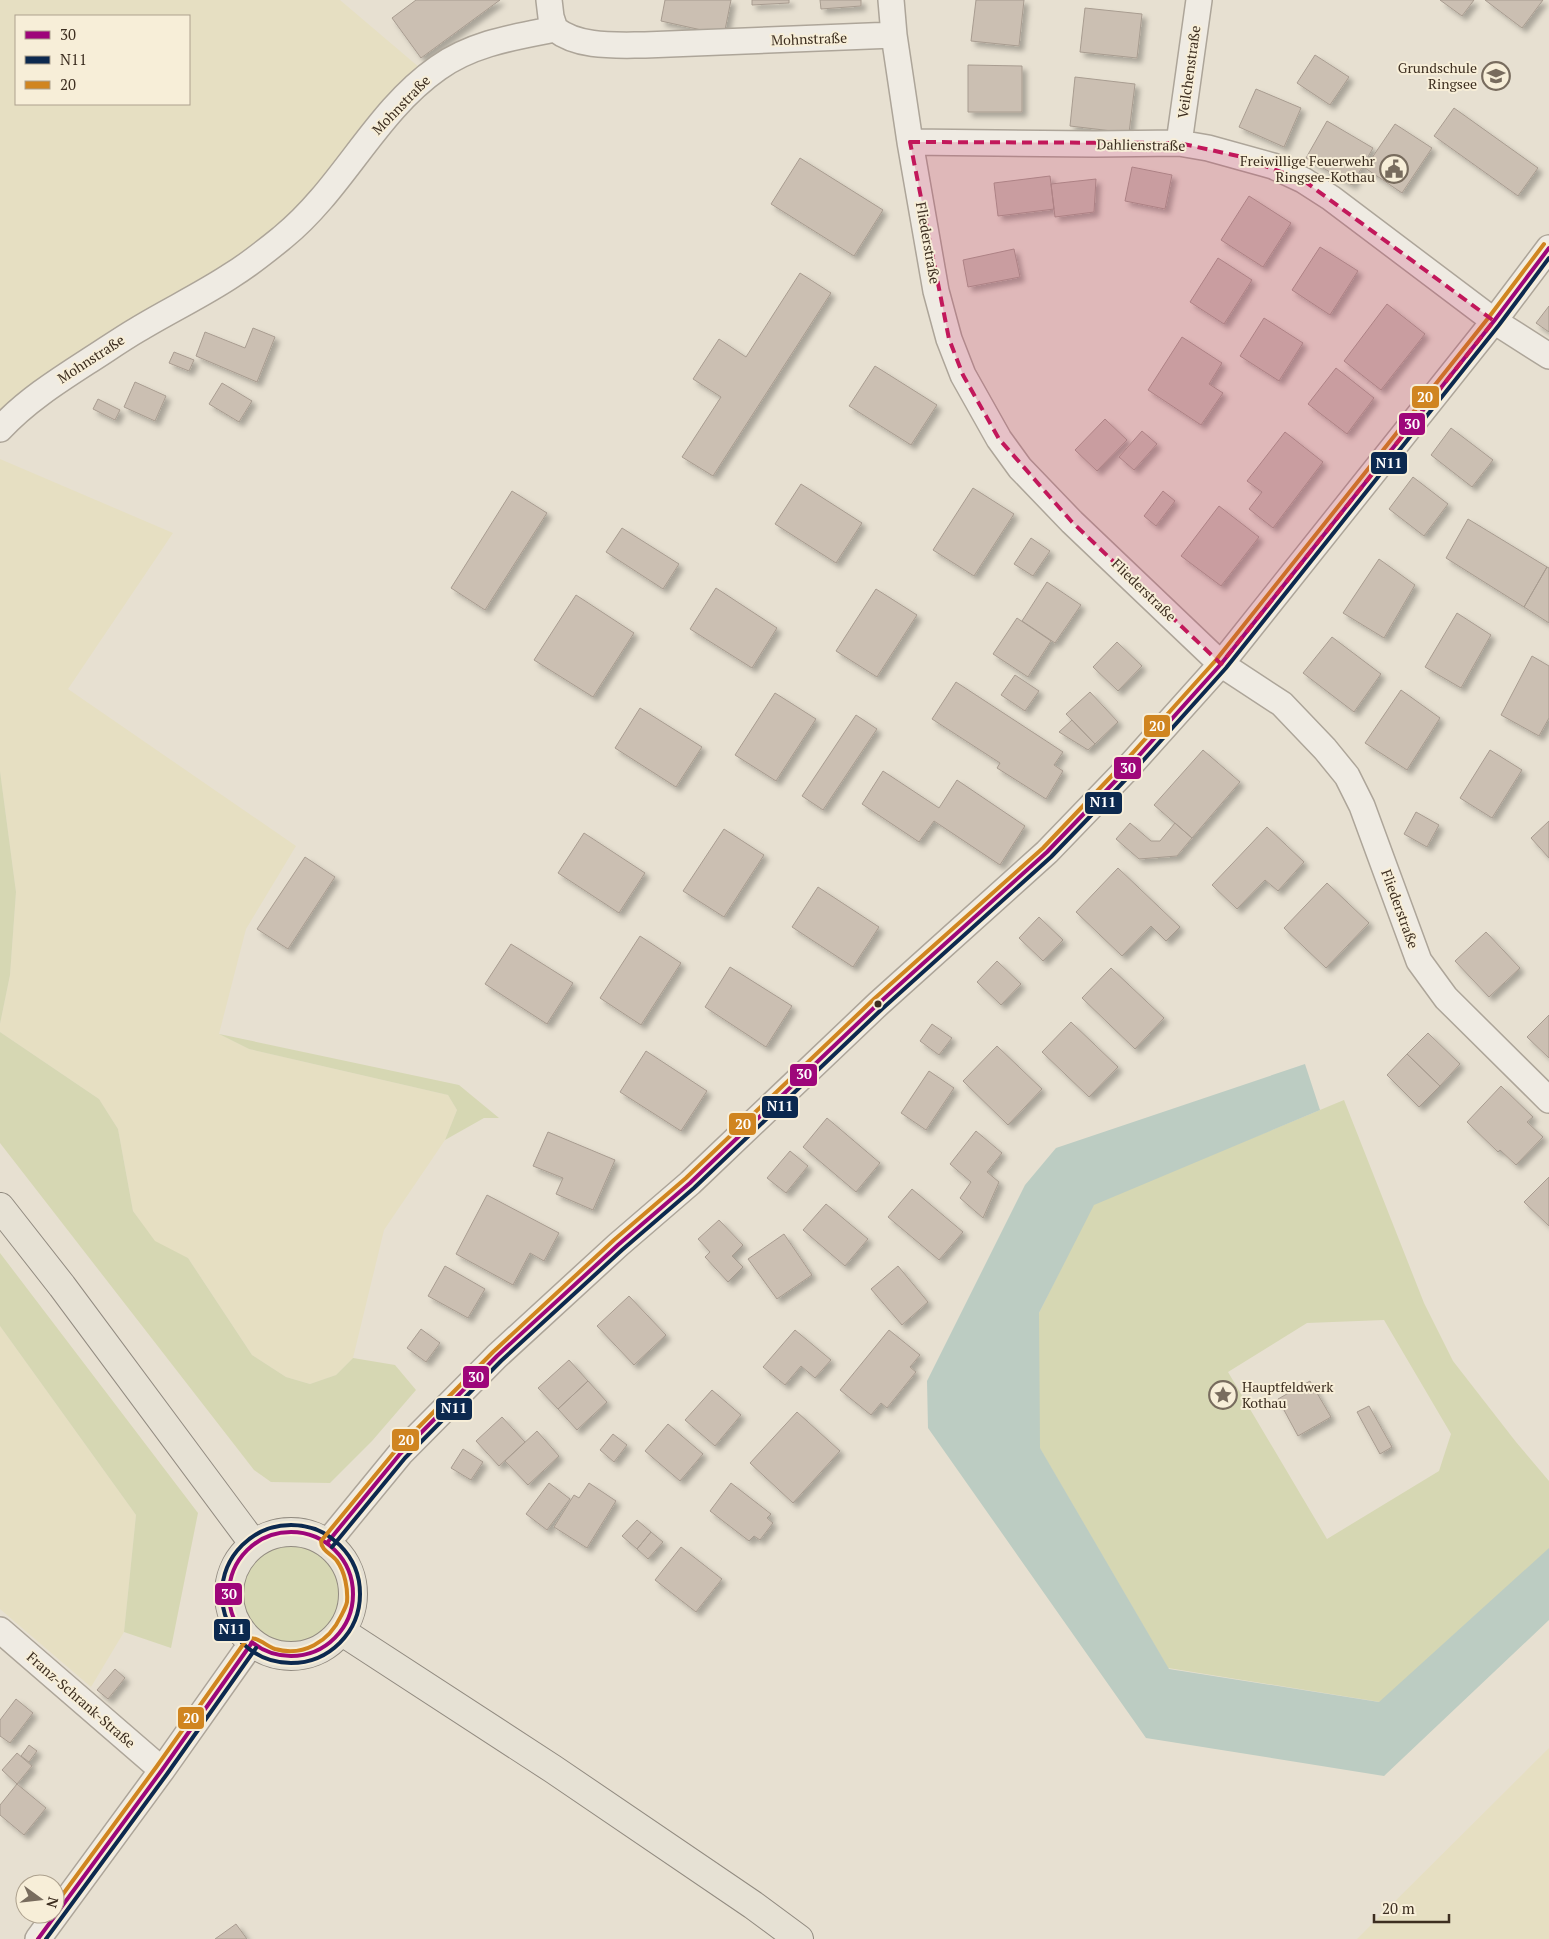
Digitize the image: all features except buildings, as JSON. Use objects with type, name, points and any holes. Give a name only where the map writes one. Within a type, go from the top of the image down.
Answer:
[{"type":"main road","points":[[0,1206],[62,1286],[253,1543]]},
{"type":"main road","points":[[289,1531],[309,1534],[327,1543],[343,1558],[352,1580],[353,1605],[342,1631],[324,1648],[302,1657],[273,1655],[251,1644],[234,1622],[227,1594],[237,1561],[253,1543],[273,1533],[289,1531]]},
{"type":"main road","points":[[342,1631],[561,1775],[753,1905],[799,1939]]},
{"type":"street","points":[[549,0],[551,17],[556,29]]},
{"type":"street","name":"Fliederstraße","points":[[892,0],[894,35],[910,142],[934,277],[949,339],[963,375],[998,439],[1020,468],[1072,522],[1221,664],[1282,704],[1348,776],[1362,806],[1419,961],[1446,998],[1549,1100]]},
{"type":"street","name":"Veilchenstraße","points":[[1179,143],[1199,0]]},
{"type":"street","name":"Mohnstraße","points":[[0,429],[53,384],[137,330],[232,275],[285,235],[311,211],[338,181],[378,127],[416,86],[438,68],[460,54],[486,44],[556,29],[564,36],[576,40],[615,45],[894,35]]},
{"type":"street","name":"Dahlienstraße","points":[[910,142],[1179,143],[1208,148],[1273,166],[1303,180],[1331,198],[1494,321],[1549,356]]},
{"type":"street","points":[[327,1543],[400,1454],[497,1356],[618,1245],[690,1183],[878,1004],[1047,852],[1139,756],[1221,664],[1494,321],[1549,248]]},
{"type":"street","name":"Franz-Schrank-Straße","points":[[0,1630],[162,1770]]},
{"type":"street","points":[[38,1939],[162,1770],[251,1644]]},
{"type":"highlighted area","points":[[910,142],[1179,143],[1238,156],[1303,180],[1494,321],[1221,664],[1072,522],[999,439],[963,375],[949,339]]},
{"type":"shaded area","points":[[0,0],[340,0],[420,68],[342,154],[289,217],[229,268],[0,416]]},
{"type":"shaded area","points":[[0,459],[173,533],[68,689],[296,846],[246,929],[219,1034],[249,1049],[448,1095],[457,1110],[445,1140],[384,1230],[353,1358],[336,1375],[310,1384],[286,1377],[252,1355],[188,1258],[155,1242],[133,1211],[118,1129],[99,1099],[0,1032],[10,975],[16,892],[0,771]]},
{"type":"shaded area","points":[[1305,1064],[1320,1110],[1094,1205],[1039,1313],[1040,1448],[1169,1669],[1379,1702],[1549,1548],[1549,1620],[1384,1776],[1146,1738],[928,1428],[927,1381],[1025,1185],[1056,1148]]},
{"type":"shaded area","points":[[0,1326],[136,1515],[124,1632],[91,1687],[0,1609]]},
{"type":"shaded area","points":[[1549,1748],[1549,1939],[1357,1939]]},
{"type":"green space","points":[[0,771],[16,892],[10,975],[0,1024]]},
{"type":"green space","points":[[0,1032],[99,1099],[118,1129],[133,1211],[155,1241],[188,1258],[252,1355],[286,1377],[310,1384],[336,1375],[353,1358],[395,1365],[416,1390],[372,1441],[330,1483],[271,1482],[254,1470],[0,1143]]},
{"type":"green space","points":[[219,1034],[459,1085],[499,1118],[484,1118],[445,1140],[457,1110],[448,1095],[249,1049]]},
{"type":"green space","points":[[1344,1100],[1424,1303],[1453,1361],[1549,1481],[1549,1549],[1380,1702],[1168,1668],[1039,1447],[1039,1313],[1093,1204]],"holes":[[[1384,1320],[1451,1434],[1439,1471],[1327,1539],[1228,1372],[1307,1323]]]},
{"type":"green space","points":[[0,1253],[198,1513],[171,1648],[124,1632],[136,1515],[0,1326]]},
{"type":"green space","points":[[289,1543],[299,1544],[317,1551],[331,1565],[338,1583],[338,1603],[331,1621],[317,1635],[299,1642],[289,1643],[279,1642],[261,1635],[247,1621],[240,1603],[239,1593],[240,1583],[247,1565],[261,1551],[279,1544]]},
{"type":"transit line","name":"20","points":[[65,1891],[247,1639],[254,1638],[275,1649],[295,1651],[305,1649],[322,1640],[336,1625],[347,1604],[346,1586],[340,1565],[323,1547],[321,1541],[396,1450],[493,1352],[614,1240],[686,1178],[874,999],[1043,848],[1121,766],[1216,660],[1489,317],[1544,244]]},
{"type":"transit line","name":"30","points":[[327,1543],[400,1454],[497,1356],[618,1245],[690,1183],[878,1004],[1047,852],[1126,770],[1221,664],[1494,321],[1549,248]]},
{"type":"transit line","name":"N11","points":[[332,1547],[405,1458],[501,1361],[622,1250],[694,1188],[882,1009],[1051,857],[1131,774],[1226,668],[1499,325],[1549,258]]},
{"type":"transit line","name":"N11","points":[[291,1525],[317,1531],[340,1545],[354,1568],[360,1594],[354,1620],[340,1643],[317,1657],[291,1663],[265,1657],[242,1643],[228,1620],[222,1594],[228,1568],[242,1545],[265,1531],[291,1525]]},
{"type":"transit line","name":"30","points":[[291,1532],[315,1536],[335,1550],[349,1570],[353,1594],[349,1618],[335,1638],[315,1652],[291,1656],[267,1652],[247,1638],[233,1618],[229,1594],[233,1570],[247,1550],[267,1536],[291,1532]]},
{"type":"transit line","name":"30","points":[[38,1939],[162,1770],[251,1644]]},
{"type":"transit line","name":"N11","points":[[46,1939],[167,1774],[256,1648]]},
{"type":"place","name":"Grundschule Ringsee","points":[[1496,76]]},
{"type":"place","name":"Freiwillige Feuerwehr Ringsee-Kothau","points":[[1394,169]]},
{"type":"place","name":"Hauptfeldwerk Kothau","points":[[1223,1395]]}]
